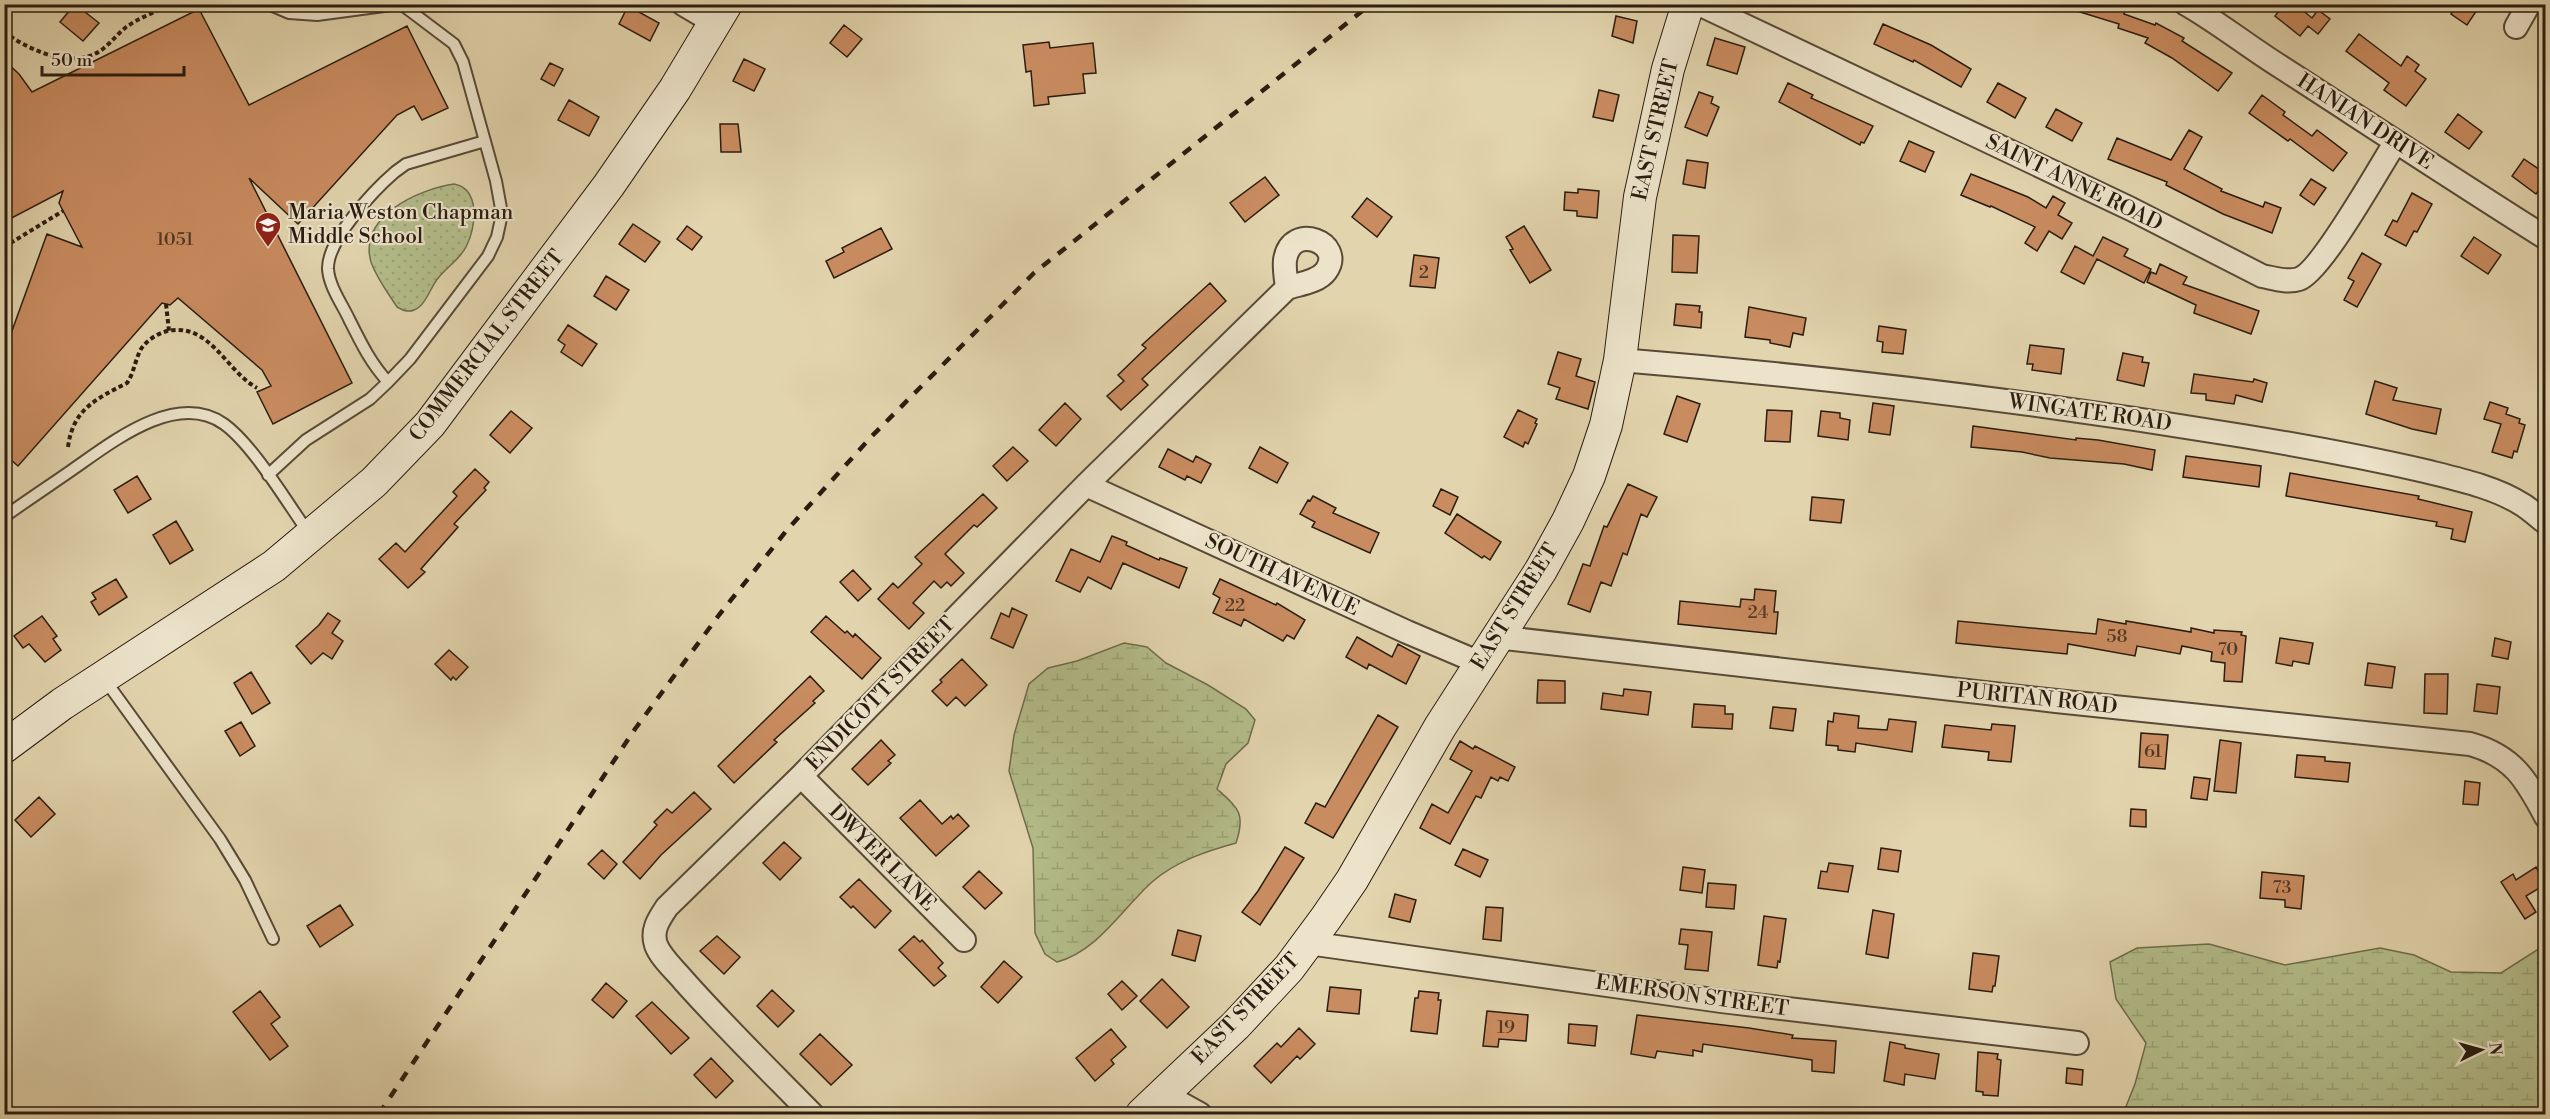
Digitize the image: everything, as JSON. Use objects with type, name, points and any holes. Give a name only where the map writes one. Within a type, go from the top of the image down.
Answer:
[{"type":"street","points":[[683,4],[720,14]]},
{"type":"street","name":"EAST STREET","points":[[1153,1104],[1241,1020],[1289,968],[1352,880],[1440,727],[1540,570],[1589,476],[1606,425],[1620,360],[1640,197],[1668,69],[1688,4]]},
{"type":"street","name":"SAINT ANNE ROAD","points":[[1699,4],[2131,209],[2262,276],[2281,280],[2298,279],[2318,264],[2395,143]]},
{"type":"street","name":"HANIAN DRIVE","points":[[2186,4],[2215,21],[2245,44],[2395,143],[2546,238]]},
{"type":"street","points":[[2516,27],[2529,4]]},
{"type":"street","name":"COMMERCIAL STREET","points":[[5,746],[103,677],[274,566],[312,537],[374,482],[430,424],[609,186],[675,89],[720,14]]},
{"type":"street","name":"ENDICOTT STREET","points":[[812,1114],[660,953],[655,943],[654,931],[658,920],[667,907],[801,776],[1086,484],[1287,288]]},
{"type":"street","name":"WINGATE ROAD","points":[[1620,360],[1760,371],[1962,394],[2180,426],[2360,456],[2454,478],[2493,491],[2523,505],[2546,523]]},
{"type":"street","name":"SOUTH AVENUE","points":[[1086,484],[1407,632],[1488,650]]},
{"type":"street","name":"PURITAN ROAD","points":[[1488,650],[2056,701],[2470,744],[2490,749],[2505,758],[2525,781],[2546,817]]},
{"type":"street","name":"DWYER LANE","points":[[801,776],[964,940]]},
{"type":"street","name":"EMERSON STREET","points":[[1308,943],[1720,1002],[2077,1043]]},
{"type":"street","points":[[1153,1104],[1200,1114]]},
{"type":"lane","points":[[268,4],[289,13],[317,15],[400,4],[454,44],[463,62],[496,181],[502,214],[497,237],[488,256],[410,359],[370,399],[306,440],[268,475]]},
{"type":"lane","points":[[388,382],[372,365],[332,286],[328,268],[331,250],[340,234],[394,172],[406,164],[485,141]]},
{"type":"lane","points":[[4,518],[120,437],[149,422],[178,413],[200,413],[223,423],[245,443],[312,537]]},
{"type":"lane","points":[[103,677],[220,839],[245,880],[273,939]]},
{"type":"path","points":[[4,32],[24,46],[50,56],[92,56],[102,50],[125,28],[171,4]]},
{"type":"path","points":[[4,247],[63,211]]},
{"type":"path","points":[[166,304],[169,331]]},
{"type":"path","points":[[68,447],[70,432],[79,416],[99,397],[127,383],[141,349],[158,334],[169,331],[194,332],[208,340],[234,371],[257,387]]},
{"type":"green space","points":[[454,184],[463,187],[469,193],[474,210],[472,230],[466,247],[442,273],[422,305],[412,311],[403,310],[397,307],[371,262],[369,246],[374,231],[382,218],[409,199],[424,192]]},
{"type":"green space","points":[[1124,643],[1147,647],[1166,663],[1208,685],[1246,709],[1255,720],[1248,743],[1226,764],[1217,789],[1238,812],[1239,833],[1236,843],[1192,858],[1161,875],[1097,939],[1072,957],[1057,962],[1045,954],[1035,933],[1033,848],[1009,771],[1014,735],[1029,684],[1048,668],[1077,661]]},
{"type":"green space","points":[[2209,944],[2285,965],[2380,948],[2414,955],[2451,972],[2501,973],[2540,948],[2545,949],[2545,1114],[2123,1114],[2135,1084],[2146,1043],[2116,999],[2110,962],[2137,948]]},
{"type":"building","points":[[75,4],[99,23],[83,41],[60,22]]},
{"type":"building","points":[[2068,4],[2127,4],[2124,14],[2155,25],[2156,23],[2184,38],[2182,41],[2232,73],[2218,91],[2172,58],[2145,43],[2148,38],[2118,28],[2119,24],[2067,8]]},
{"type":"building","points":[[2284,4],[2295,4],[2312,18],[2318,10],[2330,19],[2318,34],[2308,26],[2300,36],[2275,16]]},
{"type":"building","points":[[2457,4],[2481,4],[2467,25],[2451,14]]},
{"type":"building","points":[[628,6],[659,23],[650,41],[619,24]]},
{"type":"building","points":[[199,9],[249,105],[407,26],[448,108],[422,120],[414,106],[397,115],[298,224],[249,178],[352,383],[273,424],[257,392],[271,386],[262,370],[178,298],[170,305],[162,303],[18,466],[4,454],[4,353],[47,234],[82,247],[59,203],[63,191],[4,222],[4,60],[19,74],[32,92]]},
{"type":"building","points":[[1616,16],[1637,21],[1633,43],[1612,36]]},
{"type":"building","points":[[1883,24],[1931,45],[1971,69],[1961,87],[1914,60],[1913,62],[1874,44]]},
{"type":"building","points":[[844,25],[862,39],[847,57],[830,43]]},
{"type":"building","points":[[2359,34],[2401,66],[2407,56],[2419,65],[2415,71],[2426,79],[2406,106],[2384,90],[2389,83],[2346,51]]},
{"type":"building","points":[[1715,38],[1745,47],[1737,74],[1707,65]]},
{"type":"building","points":[[1049,42],[1050,48],[1093,43],[1096,73],[1083,74],[1085,93],[1048,97],[1049,104],[1034,106],[1031,71],[1026,72],[1023,45]]},
{"type":"building","points":[[744,59],[765,69],[754,91],[733,81]]},
{"type":"building","points":[[550,63],[563,69],[554,86],[541,79]]},
{"type":"building","points":[[1788,83],[1813,95],[1811,98],[1873,126],[1864,143],[1861,142],[1860,145],[1779,102]]},
{"type":"building","points":[[1998,83],[2026,98],[2015,118],[1987,102]]},
{"type":"building","points":[[1599,90],[1619,95],[1613,121],[1593,117]]},
{"type":"building","points":[[1699,92],[1713,97],[1711,103],[1719,107],[1707,136],[1685,127]]},
{"type":"building","points":[[2262,95],[2285,112],[2283,115],[2312,136],[2317,130],[2347,153],[2333,171],[2290,139],[2288,141],[2249,113]]},
{"type":"building","points":[[569,100],[599,117],[589,136],[558,120]]},
{"type":"building","points":[[2056,109],[2082,123],[2072,141],[2046,127]]},
{"type":"building","points":[[2458,114],[2482,132],[2469,149],[2445,132]]},
{"type":"building","points":[[720,124],[738,124],[741,152],[721,152]]},
{"type":"building","points":[[2189,130],[2202,137],[2184,169],[2222,189],[2221,191],[2263,207],[2265,202],[2281,208],[2272,233],[2223,214],[2166,185],[2167,182],[2108,159],[2117,138],[2171,160]]},
{"type":"building","points":[[1909,141],[1934,152],[1925,172],[1900,161]]},
{"type":"building","points":[[2524,159],[2546,174],[2546,181],[2536,194],[2512,176]]},
{"type":"building","points":[[1687,160],[1708,163],[1705,188],[1683,184]]},
{"type":"building","points":[[1971,174],[2028,197],[2046,208],[2053,196],[2065,203],[2058,215],[2072,223],[2062,239],[2049,231],[2037,251],[2025,243],[2035,227],[1991,206],[1961,195]]},
{"type":"building","points":[[1265,177],[1279,195],[1245,222],[1230,203]]},
{"type":"building","points":[[2311,179],[2326,188],[2314,205],[2300,195]]},
{"type":"building","points":[[1578,189],[1599,191],[1597,218],[1577,216],[1577,211],[1564,210],[1565,192],[1578,193]]},
{"type":"building","points":[[2412,193],[2432,204],[2417,232],[2414,231],[2406,246],[2385,235],[2393,220],[2397,222]]},
{"type":"building","points":[[1367,198],[1392,217],[1377,237],[1352,217]]},
{"type":"building","points":[[633,224],[660,242],[645,262],[619,244]]},
{"type":"building","points":[[687,226],[702,237],[692,250],[677,239]]},
{"type":"building","points":[[1524,226],[1551,270],[1530,283],[1510,250],[1513,249],[1506,237]]},
{"type":"building","points":[[881,228],[892,249],[834,278],[826,261],[844,252],[842,248]]},
{"type":"building","points":[[1673,235],[1699,236],[1697,273],[1672,272]]},
{"type":"building","points":[[2103,237],[2128,249],[2124,256],[2151,269],[2144,283],[2097,259],[2084,284],[2061,272],[2075,246],[2093,256]]},
{"type":"building","points":[[2474,237],[2501,255],[2488,274],[2461,256]]},
{"type":"building","points":[[2362,253],[2381,264],[2357,307],[2344,300],[2354,281],[2348,278]]},
{"type":"building","points":[[1414,255],[1439,258],[1435,288],[1410,286]]},
{"type":"building","points":[[2160,264],[2187,277],[2183,284],[2259,311],[2251,334],[2194,313],[2196,305],[2147,282],[2151,272],[2156,274]]},
{"type":"building","points":[[606,276],[629,290],[616,310],[594,296]]},
{"type":"building","points":[[1210,283],[1226,301],[1142,379],[1148,385],[1121,410],[1107,396],[1124,381],[1118,375],[1146,348],[1142,345]]},
{"type":"building","points":[[1676,304],[1700,306],[1701,328],[1674,325]]},
{"type":"building","points":[[1749,307],[1806,318],[1803,335],[1793,333],[1790,347],[1770,343],[1770,340],[1745,337]]},
{"type":"building","points":[[568,325],[597,344],[582,366],[561,352],[565,345],[558,340]]},
{"type":"building","points":[[1879,326],[1906,330],[1903,354],[1882,352],[1883,342],[1877,341]]},
{"type":"building","points":[[2030,345],[2064,349],[2061,374],[2032,370],[2033,364],[2027,364]]},
{"type":"building","points":[[1558,352],[1581,359],[1576,376],[1595,382],[1588,409],[1556,399],[1560,388],[1548,384]]},
{"type":"building","points":[[2123,353],[2143,357],[2142,362],[2149,363],[2144,386],[2117,380]]},
{"type":"building","points":[[2194,374],[2253,382],[2254,379],[2267,383],[2262,402],[2236,395],[2234,404],[2206,400],[2206,394],[2191,393]]},
{"type":"building","points":[[2375,381],[2397,388],[2393,400],[2441,409],[2436,434],[2366,414]]},
{"type":"building","points":[[1677,396],[1700,404],[1687,442],[1664,434]]},
{"type":"building","points":[[2490,402],[2508,408],[2506,414],[2520,419],[2519,423],[2525,425],[2517,452],[2514,451],[2512,458],[2492,452],[2501,424],[2484,419]]},
{"type":"building","points":[[1065,403],[1081,419],[1056,446],[1039,430]]},
{"type":"building","points":[[1873,403],[1894,406],[1890,435],[1869,432]]},
{"type":"building","points":[[1518,410],[1537,419],[1528,444],[1525,442],[1523,447],[1504,437]]},
{"type":"building","points":[[1767,410],[1792,411],[1790,442],[1765,441]]},
{"type":"building","points":[[511,411],[532,428],[510,453],[490,435]]},
{"type":"building","points":[[1821,411],[1840,413],[1840,418],[1850,420],[1848,440],[1818,436]]},
{"type":"building","points":[[1973,426],[2076,440],[2076,438],[2098,440],[2155,450],[2152,470],[2124,464],[2050,458],[2022,452],[1971,447]]},
{"type":"building","points":[[1013,447],[1028,461],[1007,481],[993,466]]},
{"type":"building","points":[[1260,447],[1288,463],[1277,483],[1249,468]]},
{"type":"building","points":[[1168,449],[1193,462],[1196,456],[1211,464],[1201,483],[1187,476],[1185,480],[1159,467]]},
{"type":"building","points":[[2186,456],[2261,466],[2259,487],[2183,477]]},
{"type":"building","points":[[475,469],[489,482],[484,488],[486,490],[454,524],[458,527],[421,569],[425,572],[408,588],[379,559],[396,543],[405,552],[457,496],[453,492]]},
{"type":"building","points":[[2290,473],[2419,496],[2418,499],[2472,512],[2465,542],[2451,539],[2453,529],[2436,526],[2437,522],[2286,496]]},
{"type":"building","points":[[137,476],[151,499],[128,513],[114,490]]},
{"type":"building","points":[[1628,484],[1657,497],[1647,517],[1641,514],[1627,555],[1623,553],[1611,586],[1601,582],[1590,612],[1568,604],[1583,564],[1590,566],[1604,526],[1607,527]]},
{"type":"building","points":[[1441,489],[1458,497],[1450,515],[1433,506]]},
{"type":"building","points":[[983,494],[997,508],[977,527],[974,525],[945,554],[964,573],[951,586],[947,582],[941,588],[934,581],[913,603],[924,613],[909,629],[878,599],[893,583],[898,588],[922,564],[915,557]]},
{"type":"building","points":[[1313,496],[1336,508],[1333,513],[1379,533],[1370,553],[1312,527],[1315,522],[1300,514]]},
{"type":"building","points":[[1812,497],[1844,500],[1841,523],[1810,520]]},
{"type":"building","points":[[1457,514],[1501,542],[1490,560],[1484,556],[1482,558],[1445,533]]},
{"type":"building","points":[[176,521],[193,550],[170,564],[153,535]]},
{"type":"building","points":[[1112,536],[1159,560],[1160,558],[1187,568],[1179,588],[1123,563],[1111,589],[1088,577],[1080,592],[1056,581],[1071,549],[1100,562]]},
{"type":"building","points":[[853,570],[871,589],[858,601],[840,582]]},
{"type":"building","points":[[116,579],[127,597],[99,615],[91,602],[96,599],[92,593]]},
{"type":"building","points":[[1220,579],[1276,605],[1277,603],[1305,620],[1294,639],[1287,635],[1283,641],[1244,619],[1241,626],[1213,613],[1220,598],[1213,594]]},
{"type":"building","points":[[1755,589],[1776,591],[1774,612],[1778,612],[1776,634],[1678,624],[1680,601],[1740,607],[1741,599],[1754,600]]},
{"type":"building","points":[[1012,608],[1027,615],[1013,648],[991,638],[1001,613],[1009,617]]},
{"type":"building","points":[[328,613],[340,621],[332,633],[343,641],[332,659],[323,653],[311,664],[296,646],[319,625]]},
{"type":"building","points":[[42,616],[57,636],[53,639],[61,650],[45,662],[29,644],[23,648],[14,636]]},
{"type":"building","points":[[826,616],[845,633],[847,631],[853,637],[855,634],[881,658],[862,679],[811,632]]},
{"type":"building","points":[[2098,619],[2126,624],[2126,621],[2191,632],[2191,628],[2214,633],[2214,630],[2242,632],[2241,635],[2246,636],[2242,682],[2224,681],[2225,663],[2211,661],[2212,652],[2182,646],[2180,654],[2137,646],[2135,656],[2068,644],[2067,654],[1956,643],[1958,621],[2096,634]]},
{"type":"building","points":[[1357,637],[1392,657],[1398,644],[1420,656],[1406,684],[1369,664],[1367,669],[1346,657]]},
{"type":"building","points":[[2280,638],[2313,643],[2309,664],[2293,661],[2292,666],[2276,663]]},
{"type":"building","points":[[2495,638],[2511,642],[2508,659],[2492,656]]},
{"type":"building","points":[[449,650],[468,667],[456,680],[453,677],[451,680],[435,664]]},
{"type":"building","points":[[962,659],[987,685],[965,706],[956,697],[947,706],[932,691]]},
{"type":"building","points":[[2368,663],[2395,667],[2392,688],[2365,685]]},
{"type":"building","points":[[251,672],[270,703],[252,714],[234,683]]},
{"type":"building","points":[[2425,674],[2448,674],[2447,714],[2424,713]]},
{"type":"building","points":[[810,676],[824,691],[813,701],[815,703],[774,740],[777,742],[734,783],[718,766]]},
{"type":"building","points":[[1538,680],[1565,681],[1565,703],[1537,703]]},
{"type":"building","points":[[2477,684],[2500,687],[2497,714],[2474,711]]},
{"type":"building","points":[[1624,689],[1651,692],[1648,715],[1601,709],[1603,693],[1623,696]]},
{"type":"building","points":[[1694,704],[1725,706],[1725,714],[1733,714],[1732,729],[1692,727]]},
{"type":"building","points":[[1773,707],[1796,709],[1793,731],[1770,728]]},
{"type":"building","points":[[1834,713],[1859,716],[1858,728],[1887,730],[1889,719],[1916,722],[1912,752],[1856,743],[1855,752],[1838,750],[1838,746],[1826,745],[1828,721],[1833,722]]},
{"type":"building","points":[[1378,715],[1398,727],[1333,838],[1305,823],[1316,803],[1325,807]]},
{"type":"building","points":[[241,722],[255,746],[240,756],[225,731]]},
{"type":"building","points":[[1992,724],[2015,726],[2011,762],[1988,760],[1989,752],[1942,747],[1945,725],[1991,730]]},
{"type":"building","points":[[2141,733],[2168,735],[2165,769],[2139,767]]},
{"type":"building","points":[[881,740],[895,755],[888,761],[891,763],[868,785],[852,769]]},
{"type":"building","points":[[2220,740],[2241,743],[2236,793],[2214,791]]},
{"type":"building","points":[[1460,741],[1473,749],[1475,746],[1515,767],[1508,781],[1500,777],[1498,781],[1491,777],[1481,798],[1476,796],[1450,844],[1420,828],[1432,804],[1448,813],[1472,771],[1450,759]]},
{"type":"building","points":[[2297,755],[2325,757],[2325,761],[2350,763],[2348,782],[2295,777]]},
{"type":"building","points":[[2194,777],[2210,779],[2207,800],[2191,798]]},
{"type":"building","points":[[2465,781],[2480,783],[2478,805],[2463,804]]},
{"type":"building","points":[[694,792],[711,809],[661,855],[640,879],[623,862],[657,825],[654,822],[667,809],[672,813]]},
{"type":"building","points":[[39,797],[55,814],[31,837],[15,820]]},
{"type":"building","points":[[920,800],[942,824],[951,816],[953,819],[958,814],[969,826],[936,856],[900,818]]},
{"type":"building","points":[[2131,809],[2146,810],[2146,827],[2130,826]]},
{"type":"building","points":[[784,842],[801,858],[780,880],[763,863]]},
{"type":"building","points":[[1285,847],[1304,858],[1260,925],[1242,912]]},
{"type":"building","points":[[1881,848],[1901,851],[1898,872],[1878,869]]},
{"type":"building","points":[[1463,849],[1488,860],[1480,877],[1455,865]]},
{"type":"building","points":[[602,850],[617,864],[604,879],[588,864]]},
{"type":"building","points":[[1829,863],[1853,866],[1848,892],[1818,888],[1821,871],[1827,872]]},
{"type":"building","points":[[1683,867],[1705,870],[1702,893],[1680,890]]},
{"type":"building","points":[[2536,867],[2546,884],[2526,896],[2536,912],[2525,919],[2501,882],[2513,874],[2516,880]]},
{"type":"building","points":[[979,871],[1002,893],[985,909],[963,887]]},
{"type":"building","points":[[2262,872],[2304,876],[2301,909],[2285,907],[2285,900],[2260,898]]},
{"type":"building","points":[[859,879],[891,911],[875,928],[853,906],[851,908],[840,897]]},
{"type":"building","points":[[1708,883],[1736,885],[1734,909],[1706,907]]},
{"type":"building","points":[[1395,894],[1416,900],[1410,922],[1389,917]]},
{"type":"building","points":[[340,905],[353,925],[320,947],[307,926]]},
{"type":"building","points":[[1486,907],[1503,908],[1501,941],[1483,939]]},
{"type":"building","points":[[1873,910],[1894,914],[1888,958],[1866,954]]},
{"type":"building","points":[[1764,916],[1786,919],[1780,962],[1778,961],[1777,968],[1758,965]]},
{"type":"building","points":[[1681,929],[1712,932],[1708,971],[1685,969],[1688,945],[1679,944]]},
{"type":"building","points":[[1178,930],[1201,936],[1195,961],[1172,955]]},
{"type":"building","points":[[717,936],[740,957],[724,974],[700,951]]},
{"type":"building","points":[[914,936],[920,942],[922,940],[943,963],[938,968],[946,976],[934,986],[899,950]]},
{"type":"building","points":[[1973,953],[1999,956],[1992,992],[1969,989]]},
{"type":"building","points":[[1004,961],[1022,977],[998,1003],[981,987]]},
{"type":"building","points":[[1162,979],[1189,1007],[1167,1028],[1140,1001]]},
{"type":"building","points":[[1122,981],[1137,996],[1122,1010],[1108,994]]},
{"type":"building","points":[[606,983],[627,1001],[613,1018],[592,1000]]},
{"type":"building","points":[[1330,987],[1361,990],[1359,1014],[1327,1011]]},
{"type":"building","points":[[772,990],[794,1011],[778,1027],[757,1006]]},
{"type":"building","points":[[260,991],[280,1017],[271,1024],[288,1046],[270,1060],[233,1012]]},
{"type":"building","points":[[1419,991],[1439,993],[1438,1000],[1441,1000],[1437,1034],[1411,1031],[1415,998],[1418,998]]},
{"type":"building","points":[[652,1002],[689,1038],[671,1054],[636,1016]]},
{"type":"building","points":[[1487,1011],[1528,1015],[1526,1041],[1499,1039],[1498,1047],[1483,1046]]},
{"type":"building","points":[[1637,1015],[1749,1028],[1793,1035],[1792,1038],[1836,1041],[1834,1073],[1812,1071],[1812,1060],[1703,1044],[1702,1052],[1693,1050],[1693,1056],[1657,1051],[1655,1058],[1631,1054]]},
{"type":"building","points":[[1569,1024],[1597,1026],[1595,1046],[1568,1043]]},
{"type":"building","points":[[1299,1028],[1315,1044],[1300,1059],[1297,1056],[1271,1083],[1254,1066],[1277,1043],[1281,1047]]},
{"type":"building","points":[[1111,1029],[1126,1047],[1111,1060],[1114,1064],[1095,1081],[1076,1058]]},
{"type":"building","points":[[820,1034],[852,1065],[831,1085],[800,1054]]},
{"type":"building","points":[[1890,1042],[1905,1045],[1905,1048],[1939,1054],[1935,1079],[1905,1074],[1904,1085],[1884,1081]]},
{"type":"building","points":[[1978,1052],[1998,1054],[1997,1059],[2001,1060],[1998,1096],[1983,1095],[1983,1092],[1976,1091]]},
{"type":"building","points":[[711,1058],[733,1081],[716,1098],[694,1075]]},
{"type":"building","points":[[2067,1068],[2083,1070],[2082,1085],[2066,1083]]},
{"type":"railway","points":[[379,1114],[635,729],[719,615],[787,530],[872,436],[1034,273],[1371,4]]},
{"type":"place","name":"Maria Weston Chapman Middle School","points":[[268,248]]}]
